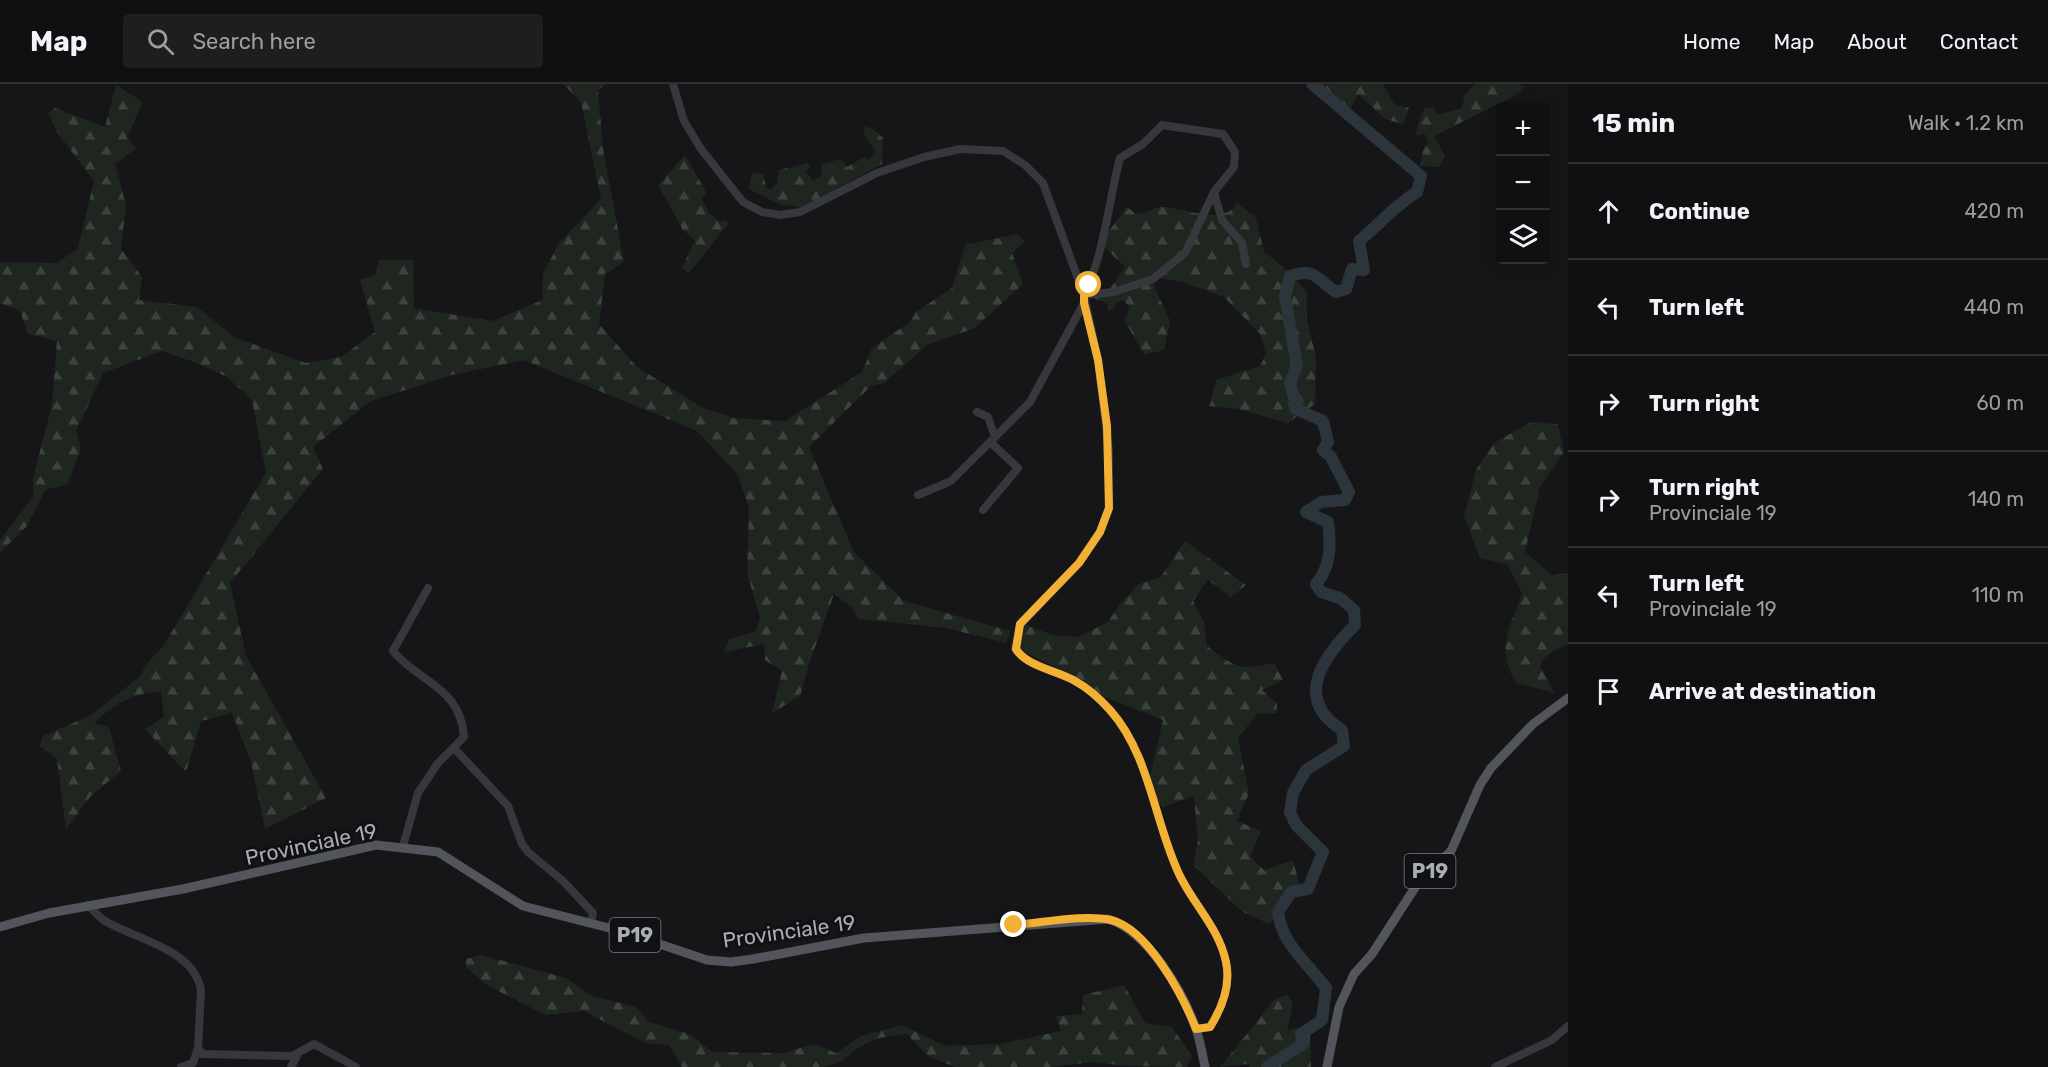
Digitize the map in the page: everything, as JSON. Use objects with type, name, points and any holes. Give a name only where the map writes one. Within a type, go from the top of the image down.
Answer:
[{"type":"main road","name":"P19","points":[[1326,1067],[1340,1007],[1354,974],[1372,954],[1418,883],[1451,851],[1480,785],[1491,768],[1533,724],[1568,698]]},
{"type":"main road","name":"Provinciale 19","points":[[0,927],[88,905],[183,889],[376,845],[403,846],[445,855],[498,892],[523,906],[648,939],[691,956],[731,962],[864,938],[1108,919],[1119,922],[1134,934],[1158,961],[1179,991],[1196,1029],[1205,1067]]},
{"type":"street","points":[[673,84],[684,121],[701,149],[743,202],[750,207],[769,213],[792,214],[810,208],[877,173],[944,151],[976,148],[1003,151],[1025,165],[1048,191],[1084,299],[1098,360],[1107,426],[1109,508],[1100,532],[1079,563],[1020,624],[1016,649],[1026,658],[1076,681],[1096,696],[1119,721],[1136,753],[1178,873],[1216,934],[1226,963],[1227,988],[1215,1019],[1210,1027],[1196,1029]]},
{"type":"street","points":[[918,495],[946,485],[1035,395],[1084,299],[1108,223],[1120,158],[1143,144],[1162,125],[1223,134],[1235,152],[1234,167],[1214,192],[1185,253],[1153,279],[1084,299]]},
{"type":"street","points":[[1214,192],[1222,220],[1242,243],[1246,264]]},
{"type":"street","points":[[977,412],[988,417],[992,439],[1018,468],[983,510]]},
{"type":"street","points":[[403,846],[418,793],[438,763],[464,737],[456,707],[443,692],[393,651],[428,588]]},
{"type":"street","points":[[454,748],[508,806],[522,844],[529,853],[563,881],[593,913],[591,923]]},
{"type":"street","points":[[88,905],[103,920],[169,951],[195,977],[201,990],[198,1048],[193,1063],[181,1067]]},
{"type":"street","points":[[1495,1067],[1552,1040],[1568,1026]]},
{"type":"street","points":[[291,1067],[297,1056],[307,1046],[314,1044],[356,1067]]},
{"type":"street","points":[[198,1048],[202,1054],[297,1056]]},
{"type":"green space","points":[[563,84],[606,84],[598,90],[603,149],[624,262],[605,274],[599,324],[637,367],[703,408],[734,418],[785,421],[862,372],[872,348],[910,322],[916,312],[952,288],[965,245],[1017,234],[1025,241],[1012,253],[1023,284],[975,328],[927,345],[884,383],[871,386],[809,447],[854,552],[904,601],[1010,631],[1006,643],[946,628],[858,619],[852,607],[834,594],[800,696],[772,713],[782,671],[765,660],[764,644],[724,652],[729,639],[755,632],[760,618],[747,572],[749,508],[737,474],[697,431],[524,360],[452,375],[371,401],[313,447],[323,469],[230,583],[246,656],[326,798],[265,829],[251,762],[232,713],[201,721],[186,772],[145,729],[164,717],[161,692],[142,694],[125,700],[94,723],[109,727],[121,771],[91,796],[66,829],[57,759],[40,746],[43,736],[91,715],[142,675],[144,667],[164,645],[266,473],[252,400],[227,377],[162,351],[103,373],[76,431],[81,448],[68,484],[45,490],[27,526],[0,553],[0,540],[33,497],[33,478],[52,404],[57,341],[28,334],[20,311],[0,303],[0,262],[57,263],[78,248],[94,181],[57,132],[48,113],[55,108],[105,127],[116,85],[143,102],[127,138],[137,148],[115,164],[126,205],[121,249],[142,277],[139,300],[197,307],[234,337],[306,363],[341,357],[375,332],[360,280],[375,275],[379,260],[413,260],[414,308],[492,321],[543,300],[543,273],[560,242],[601,199],[581,102]]},
{"type":"green space","points":[[1312,84],[1383,84],[1394,104],[1409,108],[1403,125],[1384,118],[1358,94],[1350,110]]},
{"type":"green space","points":[[1475,84],[1524,86],[1518,94],[1502,102],[1496,102],[1496,105],[1434,136],[1445,156],[1439,167],[1420,166],[1423,150],[1428,143],[1425,134],[1415,135],[1424,108],[1433,107],[1437,115],[1462,108],[1465,94]]},
{"type":"green space","points":[[865,126],[873,129],[883,138],[882,164],[803,207],[781,205],[749,189],[752,174],[763,173],[766,187],[770,189],[777,183],[779,170],[808,163],[810,167],[806,172],[813,181],[822,176],[821,164],[841,159],[847,167],[864,157],[868,160],[876,152],[864,135]]},
{"type":"green space","points":[[685,155],[706,192],[702,200],[708,211],[719,222],[724,220],[729,223],[689,273],[682,268],[695,240],[683,230],[658,185]]},
{"type":"green space","points":[[1237,203],[1256,218],[1264,252],[1280,264],[1307,292],[1307,321],[1316,357],[1315,404],[1288,423],[1238,409],[1209,406],[1216,380],[1260,366],[1266,354],[1260,334],[1224,297],[1183,282],[1150,277],[1170,321],[1164,350],[1144,355],[1125,321],[1130,307],[1123,300],[1115,304],[1114,310],[1108,311],[1107,303],[1093,298],[1108,292],[1125,267],[1100,243],[1127,207],[1136,214],[1163,207],[1214,215],[1231,210]]},
{"type":"green space","points":[[1531,422],[1558,424],[1564,452],[1540,487],[1525,552],[1552,575],[1568,573],[1568,644],[1547,656],[1540,667],[1555,693],[1516,683],[1506,658],[1506,648],[1509,628],[1522,593],[1507,564],[1480,558],[1464,516],[1476,470],[1494,443]]},
{"type":"green space","points":[[1185,541],[1246,585],[1231,597],[1208,580],[1193,601],[1204,622],[1207,646],[1231,663],[1244,667],[1274,663],[1283,680],[1262,690],[1277,703],[1277,713],[1257,714],[1238,738],[1249,793],[1237,821],[1261,831],[1250,856],[1264,870],[1293,860],[1299,884],[1288,906],[1269,924],[1243,912],[1193,865],[1198,840],[1194,796],[1162,807],[1150,789],[1149,781],[1163,720],[1105,697],[1077,678],[1019,649],[1018,638],[1025,625],[1053,635],[1078,637],[1108,622],[1119,605],[1139,584],[1161,577]]},
{"type":"green space","points":[[481,955],[566,978],[592,996],[636,1007],[649,1022],[690,1034],[712,1052],[783,1053],[814,1044],[836,1053],[861,1036],[902,1025],[946,1046],[999,1044],[1061,1031],[1056,1016],[1082,1014],[1083,995],[1124,985],[1145,1023],[1172,1027],[1192,1056],[1187,1067],[1126,1066],[1093,1062],[1051,1067],[956,1067],[929,1057],[907,1034],[870,1042],[842,1060],[824,1067],[682,1067],[669,1045],[645,1043],[584,1011],[545,1015],[487,985],[466,967],[466,959]]},
{"type":"green space","points":[[1287,995],[1293,1003],[1287,1031],[1313,1024],[1327,1007],[1325,1022],[1310,1033],[1311,1067],[1250,1067],[1248,1064],[1220,1067],[1275,999]]},
{"type":"waterway","points":[[1267,1067],[1304,1043],[1301,1034],[1322,1020],[1326,988],[1290,944],[1280,924],[1278,912],[1291,892],[1308,889],[1323,852],[1296,825],[1290,812],[1293,793],[1306,770],[1344,746],[1342,730],[1327,718],[1319,704],[1316,691],[1318,677],[1324,663],[1355,625],[1354,610],[1340,598],[1321,592],[1316,584],[1325,570],[1329,555],[1328,522],[1306,512],[1321,502],[1345,500],[1349,492],[1331,457],[1323,450],[1328,442],[1323,421],[1296,409],[1294,404],[1298,401],[1293,395],[1290,383],[1297,365],[1285,297],[1290,276],[1305,273],[1315,276],[1336,292],[1346,289],[1352,269],[1364,270],[1359,241],[1401,203],[1417,192],[1421,176],[1312,84]]},
{"type":"route","points":[[1014,925],[1092,919],[1119,922],[1134,934],[1171,978],[1186,1004],[1196,1029],[1210,1027],[1227,988],[1226,963],[1221,945],[1178,873],[1147,780],[1119,721],[1102,701],[1076,681],[1026,658],[1016,649],[1016,634],[1025,616],[1079,563],[1100,532],[1109,508],[1107,426],[1098,360],[1084,303],[1084,295],[1089,285]]}]
